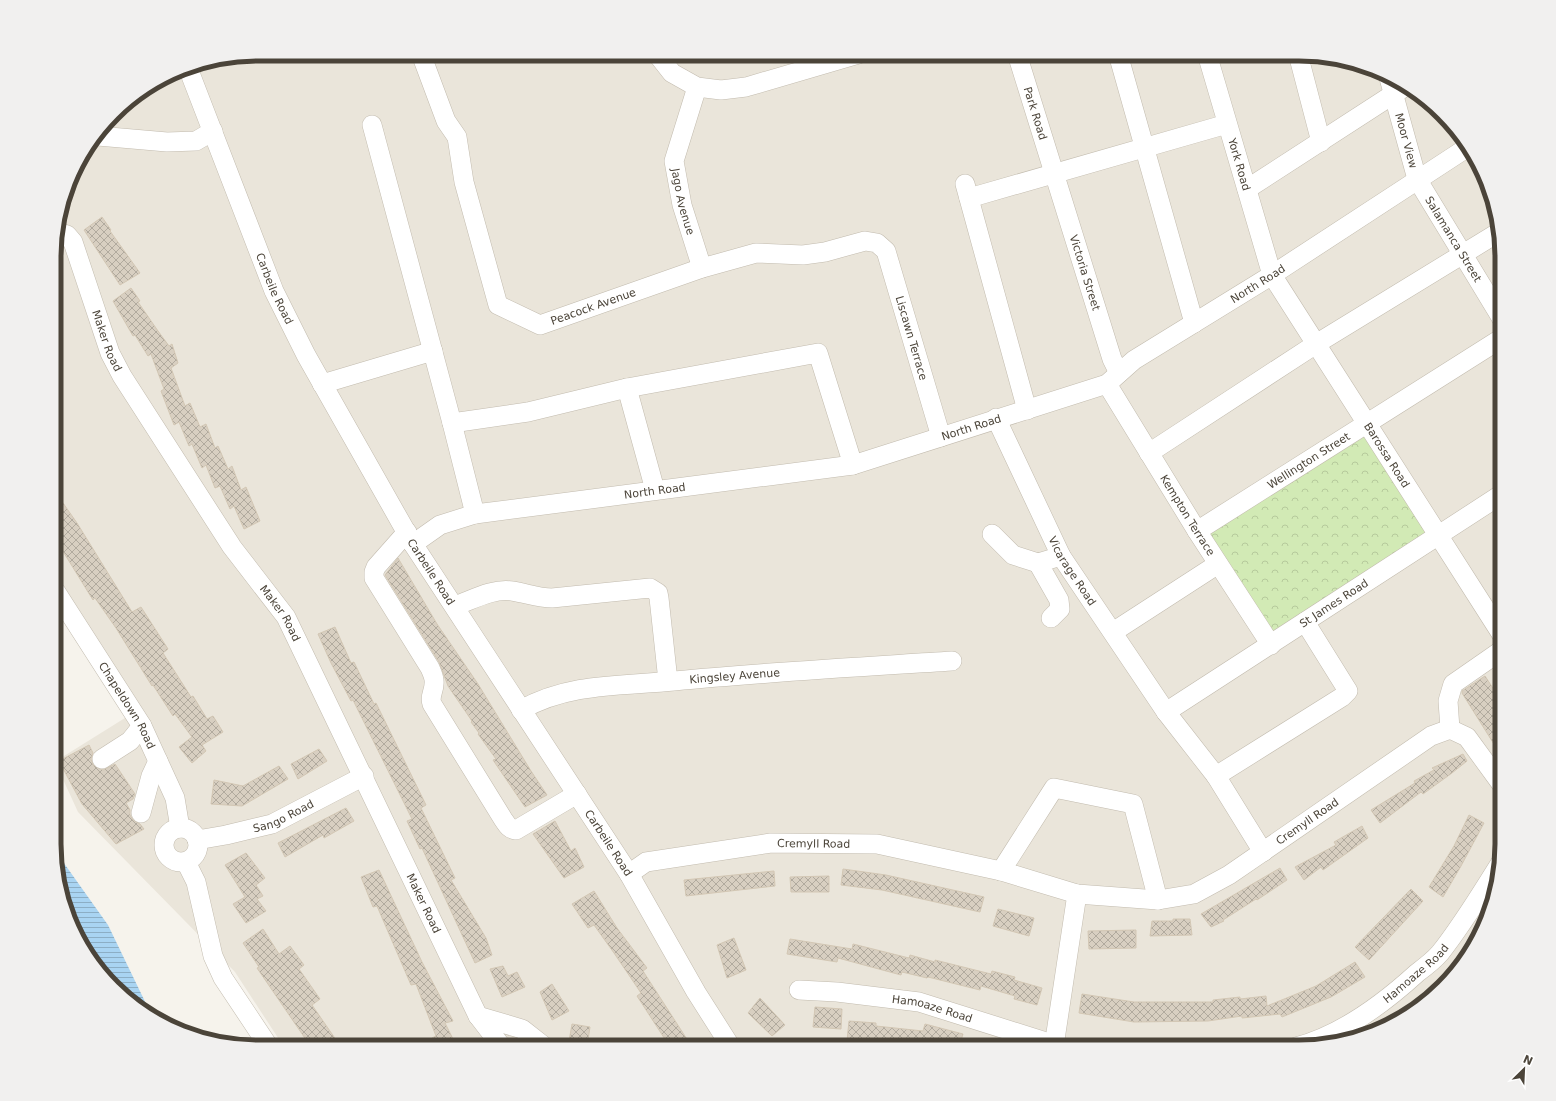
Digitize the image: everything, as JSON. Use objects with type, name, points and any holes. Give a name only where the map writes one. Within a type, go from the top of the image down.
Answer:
[{"type":"street","name":"Peacock Avenue","points":[[424,61],[446,121],[457,137],[464,182],[498,305],[540,325],[702,268],[756,253],[803,255],[825,252],[865,241],[877,243]]},
{"type":"street","points":[[663,61],[672,73],[697,87],[721,90],[746,87],[835,61]]},
{"type":"street","name":"Park Road","points":[[1019,61],[1055,172]]},
{"type":"street","points":[[1120,61],[1146,146],[1194,323]]},
{"type":"street","name":"York Road","points":[[1209,61],[1272,275]]},
{"type":"street","points":[[1300,61],[1321,142]]},
{"type":"street","name":"Carbeile Road","points":[[190,73],[274,291],[322,384],[410,538],[629,874],[696,992],[726,1040]]},
{"type":"street","points":[[1247,189],[1321,142],[1396,86]]},
{"type":"street","name":"Jago Avenue","points":[[697,87],[674,161],[682,205],[702,268]]},
{"type":"street","name":"Moor View","points":[[1396,87],[1417,179]]},
{"type":"street","points":[[1027,410],[967,191],[1055,172],[1227,124]]},
{"type":"street","points":[[372,125],[475,514]]},
{"type":"street","points":[[102,136],[167,142],[196,141],[213,131]]},
{"type":"street","name":"North Road","points":[[577,794],[516,830],[507,826],[503,820],[432,704],[430,699],[434,685],[434,678],[430,668],[374,578],[376,567],[410,538],[440,525],[475,514],[853,465],[996,418],[1027,410],[1113,378],[1134,360],[1272,275],[1463,150]]},
{"type":"street","name":"Victoria Street","points":[[1055,172],[1112,359],[1113,378]]},
{"type":"street","name":"Salamanca Street","points":[[1417,179],[1495,308]]},
{"type":"street","name":"Maker Road","points":[[63,234],[67,235],[73,242],[110,353],[122,376],[232,547],[286,617],[364,776],[478,1016],[497,1040]]},
{"type":"street","points":[[1149,453],[1316,344],[1494,235]]},
{"type":"street","name":"Liscawn Terrace","points":[[877,243],[886,251],[941,437]]},
{"type":"street","name":"Barossa Road","points":[[1272,275],[1495,624]]},
{"type":"street","name":"Wellington Street","points":[[1197,532],[1495,342]]},
{"type":"street","points":[[322,384],[433,351]]},
{"type":"street","points":[[452,423],[528,412],[627,388],[818,353],[853,465]]},
{"type":"street","name":"Kempton Terrace","points":[[1113,378],[1149,453],[1197,532],[1271,645]]},
{"type":"street","points":[[627,388],[656,490]]},
{"type":"street","name":"Vicarage Road","points":[[996,418],[1061,556],[1166,712],[1216,776],[1263,852]]},
{"type":"street","name":"St James Road","points":[[1166,712],[1495,498]]},
{"type":"street","points":[[992,534],[1013,555],[1038,563],[1061,556]]},
{"type":"street","points":[[1038,563],[1059,600],[1060,609],[1051,618]]},
{"type":"street","points":[[1113,632],[1218,564]]},
{"type":"street","points":[[455,606],[499,591],[511,591],[537,598],[552,598],[650,588],[654,590],[659,598],[668,682]]},
{"type":"street","name":"Chapeldown Road","points":[[61,600],[142,726],[175,798],[180,828]]},
{"type":"street","points":[[1216,776],[1342,697],[1348,691],[1305,622]]},
{"type":"street","points":[[1495,655],[1452,684],[1448,702],[1450,730],[1467,737],[1495,775]]},
{"type":"street","name":"Kingsley Avenue","points":[[521,710],[539,700],[574,690],[952,661]]},
{"type":"street","points":[[102,759],[130,741],[142,726]]},
{"type":"street","name":"Cremyll Road","points":[[629,874],[646,862],[771,843],[877,844],[1001,870],[1077,894],[1158,900],[1194,894],[1229,875],[1431,736],[1450,730]]},
{"type":"street","points":[[141,813],[151,776],[158,762]]},
{"type":"street","name":"Sango Road","points":[[197,840],[272,824],[364,776]]},
{"type":"street","points":[[1001,870],[1054,788],[1133,804],[1158,900]]},
{"type":"street","points":[[180,828],[190,830],[197,840],[196,851],[186,862],[169,857],[164,847],[167,835],[171,831],[180,828]]},
{"type":"street","points":[[186,862],[196,882],[213,956],[223,978],[264,1040]]},
{"type":"street","name":"Hamoaze Road","points":[[1320,1039],[1356,1020],[1396,992],[1439,954],[1492,877]]},
{"type":"street","points":[[1059,1040],[1077,894]]},
{"type":"street","name":"Hamoaze Road","points":[[799,990],[837,992],[919,1002],[987,1022],[1040,1040]]},
{"type":"street","points":[[478,1016],[522,1029],[536,1040]]},
{"type":"shaded area","points":[[244,61],[1312,61],[1362,71],[1386,81],[1418,101],[1438,118],[1455,138],[1475,170],[1485,194],[1495,244],[1495,857],[1485,907],[1475,931],[1455,963],[1438,983],[1418,1000],[1386,1020],[1362,1030],[1312,1040],[279,1040],[235,972],[78,812],[61,775],[61,758],[141,708],[61,586],[61,244],[71,194],[81,170],[101,138],[118,118],[138,101],[170,81],[194,71]]},
{"type":"green space","points":[[1367,428],[1432,533],[1270,640],[1201,532]]},
{"type":"water","points":[[61,860],[108,925],[147,1007],[118,983],[101,963],[87,942],[71,907]]},
{"type":"building","points":[[102,217],[111,230],[110,231],[140,273],[120,285],[84,230]]},
{"type":"building","points":[[131,288],[140,301],[138,302],[158,331],[169,346],[172,344],[178,363],[171,368],[185,406],[190,403],[200,427],[206,424],[215,448],[218,446],[228,469],[232,466],[241,490],[246,487],[260,521],[244,529],[234,506],[230,509],[220,486],[215,488],[206,465],[202,468],[192,444],[189,446],[179,422],[174,425],[161,391],[164,389],[151,354],[148,356],[135,335],[133,336],[113,301]]},
{"type":"building","points":[[61,500],[77,523],[132,612],[141,607],[168,649],[163,653],[191,697],[193,696],[207,719],[213,716],[223,732],[202,745],[206,751],[192,763],[179,747],[192,737],[175,714],[173,716],[153,685],[152,686],[116,628],[95,598],[93,600],[61,548]]},
{"type":"building","points":[[398,558],[437,624],[478,684],[547,795],[525,807],[493,760],[496,759],[478,734],[479,733],[471,722],[472,721],[448,686],[439,662],[385,575]]},
{"type":"building","points":[[335,627],[351,663],[354,662],[374,704],[376,703],[426,805],[421,808],[455,878],[451,880],[486,938],[492,955],[475,963],[422,848],[420,849],[407,821],[412,819],[353,700],[351,701],[331,663],[318,634]]},
{"type":"building","points":[[1485,676],[1495,691],[1495,746],[1462,693],[1462,691]]},
{"type":"building","points":[[89,745],[93,753],[91,759],[93,765],[103,770],[115,764],[135,794],[133,799],[126,803],[130,810],[130,815],[133,820],[140,824],[144,829],[116,844],[82,804],[61,765],[61,760]]},
{"type":"building","points":[[319,749],[327,761],[298,779],[291,764]]},
{"type":"building","points":[[1463,754],[1467,761],[1423,794],[1421,792],[1380,823],[1371,810],[1415,783],[1414,781],[1434,770],[1432,768]]},
{"type":"building","points":[[279,766],[288,779],[242,806],[211,804],[214,780],[243,786]]},
{"type":"building","points":[[346,808],[354,821],[324,838],[323,835],[285,857],[278,843]]},
{"type":"building","points":[[1469,815],[1484,823],[1443,897],[1429,887],[1454,846]]},
{"type":"building","points":[[555,821],[571,851],[575,848],[584,867],[564,878],[533,834]]},
{"type":"building","points":[[1362,826],[1368,838],[1323,870],[1321,867],[1304,880],[1295,867],[1336,845],[1334,842]]},
{"type":"building","points":[[246,853],[265,878],[256,885],[263,896],[257,899],[266,911],[246,923],[233,904],[245,897],[225,865]]},
{"type":"building","points":[[1280,868],[1287,880],[1223,920],[1224,921],[1211,927],[1201,914]]},
{"type":"building","points":[[843,869],[886,875],[984,897],[980,912],[882,890],[841,885]]},
{"type":"building","points":[[379,870],[422,962],[453,1021],[445,1023],[454,1040],[433,1040],[432,1038],[436,1036],[416,984],[411,985],[377,906],[373,907],[361,877]]},
{"type":"building","points":[[774,871],[775,886],[686,896],[684,880]]},
{"type":"building","points":[[829,876],[829,892],[791,892],[790,877]]},
{"type":"building","points":[[1411,889],[1423,901],[1369,960],[1355,947]]},
{"type":"building","points":[[594,891],[617,928],[647,968],[643,971],[687,1040],[665,1040],[637,996],[641,993],[614,953],[594,925],[588,928],[572,904]]},
{"type":"building","points":[[998,909],[1034,918],[1029,936],[993,926]]},
{"type":"building","points":[[1173,919],[1190,919],[1192,935],[1150,936],[1152,921],[1173,921]]},
{"type":"building","points":[[263,929],[279,954],[290,946],[304,965],[299,969],[320,999],[312,1005],[336,1040],[306,1040],[257,968],[259,967],[243,943]]},
{"type":"building","points":[[1136,930],[1136,948],[1089,949],[1088,931]]},
{"type":"building","points":[[734,938],[746,970],[727,978],[717,945]]},
{"type":"building","points":[[790,939],[852,949],[853,944],[909,958],[910,955],[991,974],[992,971],[1015,977],[1014,980],[1042,988],[1037,1005],[1014,999],[1015,996],[981,986],[980,990],[902,972],[901,975],[838,958],[837,962],[787,954]]},
{"type":"building","points":[[1355,962],[1365,977],[1331,997],[1282,1017],[1280,1014],[1242,1018],[1242,1016],[1208,1021],[1134,1022],[1079,1013],[1082,994],[1134,1002],[1213,1002],[1213,1000],[1266,996],[1267,1006],[1316,986]]},
{"type":"building","points":[[503,966],[508,976],[517,972],[525,987],[502,997],[490,969]]},
{"type":"building","points":[[552,984],[569,1011],[552,1020],[540,992]]},
{"type":"building","points":[[760,998],[785,1025],[772,1036],[748,1013]]},
{"type":"building","points":[[815,1007],[842,1009],[841,1029],[813,1027]]},
{"type":"building","points":[[849,1021],[876,1023],[876,1026],[923,1031],[925,1024],[963,1034],[961,1040],[847,1040]]},
{"type":"building","points":[[572,1024],[590,1027],[588,1040],[569,1040]]}]
